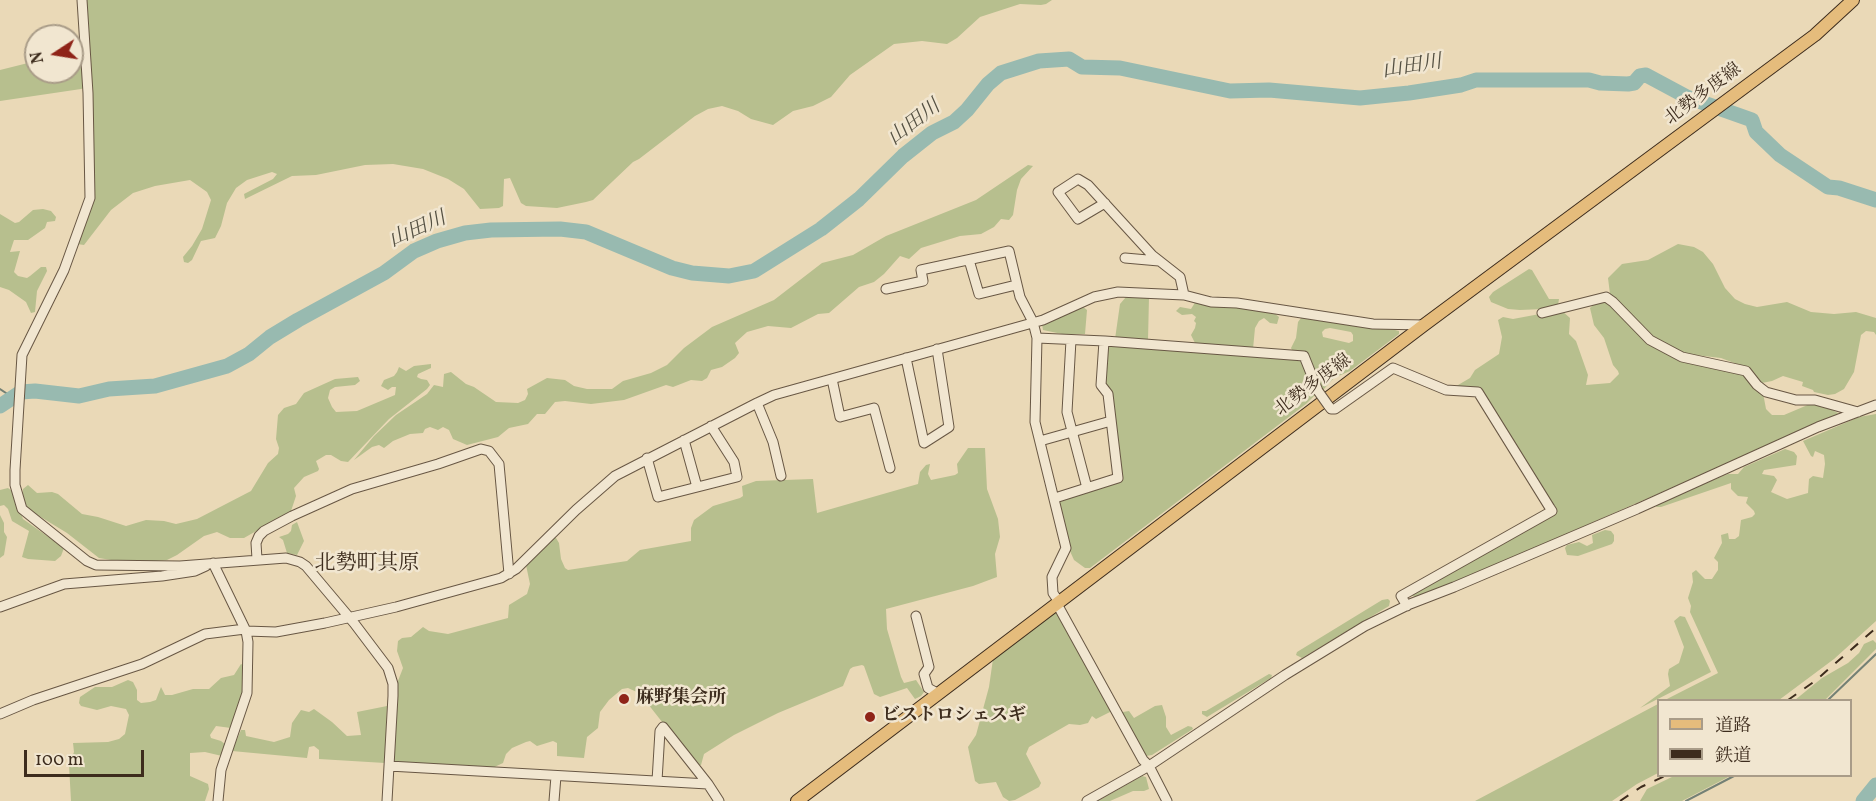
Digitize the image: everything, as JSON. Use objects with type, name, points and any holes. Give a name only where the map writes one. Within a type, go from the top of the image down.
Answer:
[{"type":"main road","name":"北勢多度線","points":[[797,801],[936,693],[1424,325],[1815,35],[1853,0]]},
{"type":"street","points":[[82,0],[88,93],[90,198],[64,270],[22,355],[15,485],[22,509],[87,561],[96,565],[180,566],[286,558],[300,562],[311,572],[388,668],[393,684],[387,801]]},
{"type":"street","points":[[1105,203],[1078,219],[1058,192],[1078,179],[1088,184],[1152,255],[1180,277],[1184,295]]},
{"type":"street","points":[[886,289],[923,281],[921,270],[1010,251],[1016,285],[1033,322],[1037,338],[1034,413],[1066,548],[1052,577],[1053,592],[1167,801]]},
{"type":"street","points":[[1125,258],[1161,261]]},
{"type":"street","points":[[969,260],[979,294],[1016,285]]},
{"type":"street","points":[[0,714],[33,700],[142,664],[205,634],[246,630],[276,632],[349,618],[501,578],[516,569],[608,481],[647,458],[757,403],[774,395],[1033,322],[1094,297],[1118,292],[1184,295],[1211,302],[1238,303],[1373,324],[1424,325]]},
{"type":"street","points":[[1542,313],[1606,297],[1650,340],[1682,357],[1746,370],[1757,385],[1766,392],[1796,400],[1815,400],[1858,412]]},
{"type":"street","points":[[1037,338],[1304,356],[1318,391],[1331,409],[1335,409],[1393,368],[1446,390],[1478,392],[1552,512],[1401,596],[1407,606]]},
{"type":"street","points":[[1071,340],[1067,412],[1088,488]]},
{"type":"street","points":[[1054,498],[1118,478],[1108,394],[1101,385],[1104,341]]},
{"type":"street","points":[[906,358],[924,443],[949,427],[938,349]]},
{"type":"street","points":[[832,379],[840,417],[874,408],[890,468]]},
{"type":"street","points":[[757,403],[773,442],[781,476]]},
{"type":"street","points":[[1087,801],[1149,765],[1213,721],[1365,626],[1637,509],[1818,427],[1876,405]]},
{"type":"street","points":[[1040,441],[1111,422]]},
{"type":"street","points":[[647,458],[658,497],[737,477],[734,462],[711,426]]},
{"type":"street","points":[[684,440],[697,487]]},
{"type":"street","points":[[257,559],[256,543],[259,536],[299,512],[352,489],[481,449],[489,451],[499,464],[509,573]]},
{"type":"street","points":[[0,607],[64,584],[195,571],[213,563]]},
{"type":"street","points":[[213,563],[246,630],[248,642],[247,693],[221,770],[218,801]]},
{"type":"street","points":[[916,616],[929,667],[924,674],[927,688],[936,693]]},
{"type":"street","points":[[657,781],[660,731],[663,727],[719,801]]},
{"type":"street","points":[[389,766],[708,784]]},
{"type":"street","points":[[554,801],[556,776]]},
{"type":"green space","points":[[86,0],[1052,0],[1041,5],[1020,4],[980,17],[947,44],[922,41],[894,44],[850,75],[831,97],[813,106],[793,111],[773,125],[751,119],[738,111],[722,106],[708,109],[633,162],[593,200],[586,202],[557,208],[526,206],[521,203],[510,178],[504,179],[503,206],[480,209],[464,189],[448,179],[423,169],[393,164],[365,165],[316,175],[292,176],[245,199],[244,194],[273,179],[277,174],[272,172],[247,180],[236,188],[227,203],[215,238],[201,241],[192,260],[188,263],[184,262],[183,257],[202,229],[211,200],[207,192],[190,180],[155,186],[133,193],[111,210],[84,245],[77,244],[94,196],[91,77]]},
{"type":"green space","points":[[24,64],[24,84],[84,84],[84,88],[0,101],[0,70]]},
{"type":"green space","points":[[1028,165],[1033,166],[1021,179],[1013,215],[1009,220],[1001,219],[994,227],[981,234],[960,236],[921,248],[909,259],[900,256],[884,274],[874,282],[859,287],[829,313],[818,314],[791,328],[768,326],[747,332],[735,343],[739,353],[735,358],[722,367],[711,370],[707,378],[702,381],[691,380],[673,387],[666,385],[624,400],[591,404],[555,402],[545,414],[537,414],[528,424],[509,428],[498,437],[467,445],[453,439],[449,430],[443,427],[438,430],[430,427],[423,433],[410,434],[393,441],[384,448],[379,445],[372,447],[354,460],[396,415],[427,394],[434,385],[443,387],[444,374],[451,372],[496,402],[518,403],[525,400],[528,394],[527,389],[547,378],[565,380],[574,386],[587,389],[612,389],[623,381],[651,373],[667,365],[684,348],[712,327],[774,300],[822,263],[853,255],[886,236],[976,200]]},
{"type":"green space","points":[[33,210],[51,211],[56,217],[55,221],[47,222],[45,228],[28,240],[14,240],[10,252],[20,251],[14,272],[18,276],[27,278],[41,267],[46,267],[47,271],[37,291],[35,312],[31,313],[26,302],[9,290],[0,287],[0,214],[15,223]]},
{"type":"green space","points":[[1678,244],[1694,247],[1703,252],[1713,264],[1725,288],[1735,299],[1745,304],[1757,307],[1787,302],[1811,312],[1834,314],[1856,312],[1876,318],[1876,335],[1874,332],[1866,331],[1861,335],[1854,372],[1844,389],[1828,395],[1814,392],[1802,386],[1803,382],[1783,376],[1762,383],[1750,369],[1721,358],[1687,354],[1651,337],[1610,294],[1608,278],[1622,264],[1648,260]]},
{"type":"green space","points":[[1529,269],[1532,270],[1549,299],[1559,299],[1558,305],[1543,309],[1520,310],[1508,309],[1491,302],[1489,297],[1493,292]]},
{"type":"green space","points":[[1126,297],[1149,297],[1148,340],[1115,339],[1120,304]]},
{"type":"green space","points":[[1196,301],[1274,313],[1279,317],[1277,324],[1270,323],[1264,318],[1259,321],[1255,328],[1253,349],[1196,345],[1191,335],[1195,328],[1196,317],[1192,314],[1182,315],[1176,311],[1180,307],[1191,309]]},
{"type":"green space","points":[[1608,301],[1658,348],[1747,374],[1763,393],[1766,409],[1772,415],[1784,415],[1810,404],[1826,407],[1840,414],[1452,584],[1416,597],[1413,596],[1409,593],[1554,512],[1479,391],[1453,388],[1470,378],[1475,370],[1499,354],[1502,337],[1498,320],[1503,317],[1513,319],[1561,310],[1570,318],[1569,334],[1576,341],[1588,375],[1586,385],[1610,383],[1619,374],[1613,365],[1604,338],[1594,325],[1590,308]]},
{"type":"green space","points":[[1082,306],[1087,310],[1085,334],[1062,334],[1043,330],[1042,324]]},
{"type":"green space","points":[[1301,318],[1395,330],[1399,331],[1399,334],[1350,371],[1334,378],[1324,389],[1320,389],[1309,359],[1293,352],[1291,348]],"holes":[[[1330,328],[1351,332],[1353,341],[1349,343],[1323,337],[1322,332]]]},
{"type":"green space","points":[[1106,343],[1301,358],[1316,394],[1306,404],[1090,568],[1085,568],[1074,560],[1069,549],[1059,502],[1060,499],[1121,480],[1103,383]]},
{"type":"green space","points":[[431,364],[431,368],[418,374],[417,377],[427,380],[430,385],[427,389],[389,419],[348,462],[331,455],[326,455],[316,461],[318,471],[304,477],[294,488],[296,496],[291,511],[244,538],[230,538],[217,532],[204,536],[167,560],[143,562],[99,558],[67,533],[26,508],[22,501],[23,489],[28,485],[37,493],[58,494],[82,514],[126,526],[146,520],[176,524],[197,519],[251,491],[268,463],[278,454],[276,439],[278,415],[284,408],[296,404],[304,393],[335,379],[358,377],[360,381],[355,385],[335,387],[330,390],[328,398],[336,412],[357,411],[395,395],[396,387],[388,390],[381,386],[384,380],[394,376],[399,367],[406,371],[414,366]]},
{"type":"green space","points":[[1876,414],[1876,621],[1834,659],[1780,699],[1667,699],[1718,673],[1690,612],[1691,606],[1688,598],[1693,582],[1692,573],[1696,570],[1705,579],[1712,579],[1718,570],[1718,562],[1714,558],[1722,543],[1721,535],[1728,533],[1729,539],[1735,539],[1739,536],[1741,520],[1755,514],[1746,503],[1748,497],[1738,496],[1731,489],[1731,483],[1661,507],[1656,507],[1658,503],[1728,474],[1738,474],[1744,467],[1785,449],[1794,452],[1797,456],[1796,465],[1764,470],[1762,474],[1774,476],[1777,480],[1771,492],[1787,499],[1808,493],[1809,479],[1813,476],[1823,478],[1825,464],[1824,455],[1815,451],[1813,457],[1811,456],[1803,441],[1859,417]]},
{"type":"green space","points":[[968,448],[985,448],[987,489],[998,519],[1000,537],[995,554],[997,577],[973,586],[886,609],[887,629],[901,677],[904,683],[916,680],[924,692],[921,696],[915,699],[907,688],[880,697],[874,694],[864,666],[853,667],[843,686],[778,713],[734,735],[704,754],[701,765],[696,765],[639,693],[628,688],[622,689],[609,700],[600,712],[598,728],[587,737],[584,758],[557,756],[557,743],[553,741],[537,746],[530,741],[512,748],[506,754],[503,763],[490,769],[395,764],[392,761],[396,686],[403,668],[397,651],[398,641],[411,637],[423,627],[429,631],[448,634],[508,618],[509,605],[527,594],[530,584],[526,565],[552,538],[556,538],[559,543],[561,559],[568,570],[627,561],[640,550],[691,541],[691,528],[694,520],[713,506],[740,498],[743,496],[742,486],[756,481],[813,479],[817,513],[918,484],[920,472],[926,465],[930,464],[928,474],[931,480],[955,475],[958,473],[957,464]]},
{"type":"green space","points":[[8,488],[12,491],[23,519],[64,548],[61,556],[55,561],[22,557],[29,531],[12,521],[8,509],[4,505],[0,506],[0,490]]},
{"type":"green space","points":[[0,515],[7,537],[4,555],[0,558]]},
{"type":"green space","points":[[297,522],[304,541],[297,555],[287,553],[283,540],[279,537],[288,534],[292,525]]},
{"type":"green space","points":[[1605,530],[1611,531],[1614,535],[1612,544],[1578,556],[1567,555],[1565,548],[1567,545],[1579,542],[1587,546],[1593,543],[1592,535]]},
{"type":"green space","points":[[1388,599],[1389,606],[1302,658],[1296,655],[1297,652],[1382,600]]},
{"type":"green space","points":[[1056,610],[1111,708],[1110,712],[1096,719],[1092,716],[1088,723],[1069,724],[1029,747],[1026,754],[1041,783],[1039,787],[1009,801],[1003,797],[996,782],[979,784],[975,781],[968,747],[976,735],[989,687],[993,659]]},
{"type":"green space","points":[[1680,616],[1685,617],[1711,672],[1640,708],[1670,686],[1669,669],[1679,663],[1684,647],[1674,621]]},
{"type":"green space","points":[[1873,640],[1876,643],[1876,649],[1826,699],[1796,699],[1822,678],[1848,663],[1859,653],[1864,644]]},
{"type":"green space","points":[[241,664],[245,666],[244,693],[231,728],[216,726],[210,735],[211,738],[226,745],[222,756],[205,752],[190,753],[190,776],[208,784],[209,789],[205,801],[71,801],[69,765],[74,752],[73,743],[108,742],[119,739],[125,734],[129,715],[126,709],[111,706],[97,710],[81,706],[80,697],[95,687],[112,687],[128,680],[133,682],[137,690],[137,700],[141,703],[150,702],[156,700],[161,687],[165,695],[193,689],[209,689],[221,678],[234,675]]},
{"type":"green space","points":[[1269,674],[1272,675],[1271,678],[1207,717],[1202,714],[1202,711],[1206,711]]},
{"type":"green space","points":[[1162,705],[1166,727],[1171,735],[1188,726],[1193,729],[1152,755],[1146,756],[1122,716],[1123,712],[1129,711],[1134,718],[1155,706]]},
{"type":"green space","points":[[1657,705],[1657,774],[1612,801],[1475,801]]},
{"type":"green space","points":[[387,706],[385,763],[319,759],[319,750],[314,746],[309,747],[307,758],[232,751],[241,730],[245,730],[246,736],[274,742],[290,737],[292,723],[301,710],[309,712],[314,709],[347,736],[361,735],[357,712]]},
{"type":"green space","points":[[1142,776],[1146,777],[1149,789],[1133,791],[1110,801],[1098,801]]},
{"type":"green space","points":[[1672,777],[1728,777],[1682,801],[1640,801],[1647,789]]},
{"type":"waterway","name":"山田川","points":[[0,406],[21,392],[35,391],[79,396],[109,389],[155,386],[227,366],[249,354],[270,337],[298,320],[384,273],[414,251],[465,233],[491,230],[560,229],[586,232],[672,268],[692,273],[729,276],[754,271],[821,229],[859,199],[903,156],[932,133],[954,122],[1001,73],[1039,61],[1069,59],[1082,67],[1120,68],[1230,91],[1269,90],[1360,98],[1461,85],[1476,80],[1589,80],[1600,83],[1628,84],[1646,75],[1687,97],[1752,120],[1756,132],[1780,155],[1828,187],[1839,188],[1876,200]]},
{"type":"waterway","points":[[0,389],[12,397]]},
{"type":"waterway","points":[[1829,699],[1876,654]]},
{"type":"waterway","points":[[1686,801],[1732,777]]},
{"type":"waterway","points":[[1863,801],[1876,785]]},
{"type":"railway","points":[[1789,699],[1815,681],[1876,628]]},
{"type":"railway","points":[[1620,801],[1641,787],[1663,777]]},
{"type":"place","name":"麻野集会所","points":[[624,699]]},
{"type":"place","name":"ビストロシェスギ","points":[[870,717]]},
{"type":"district","name":"北勢町其原","points":[[367,565]]}]
